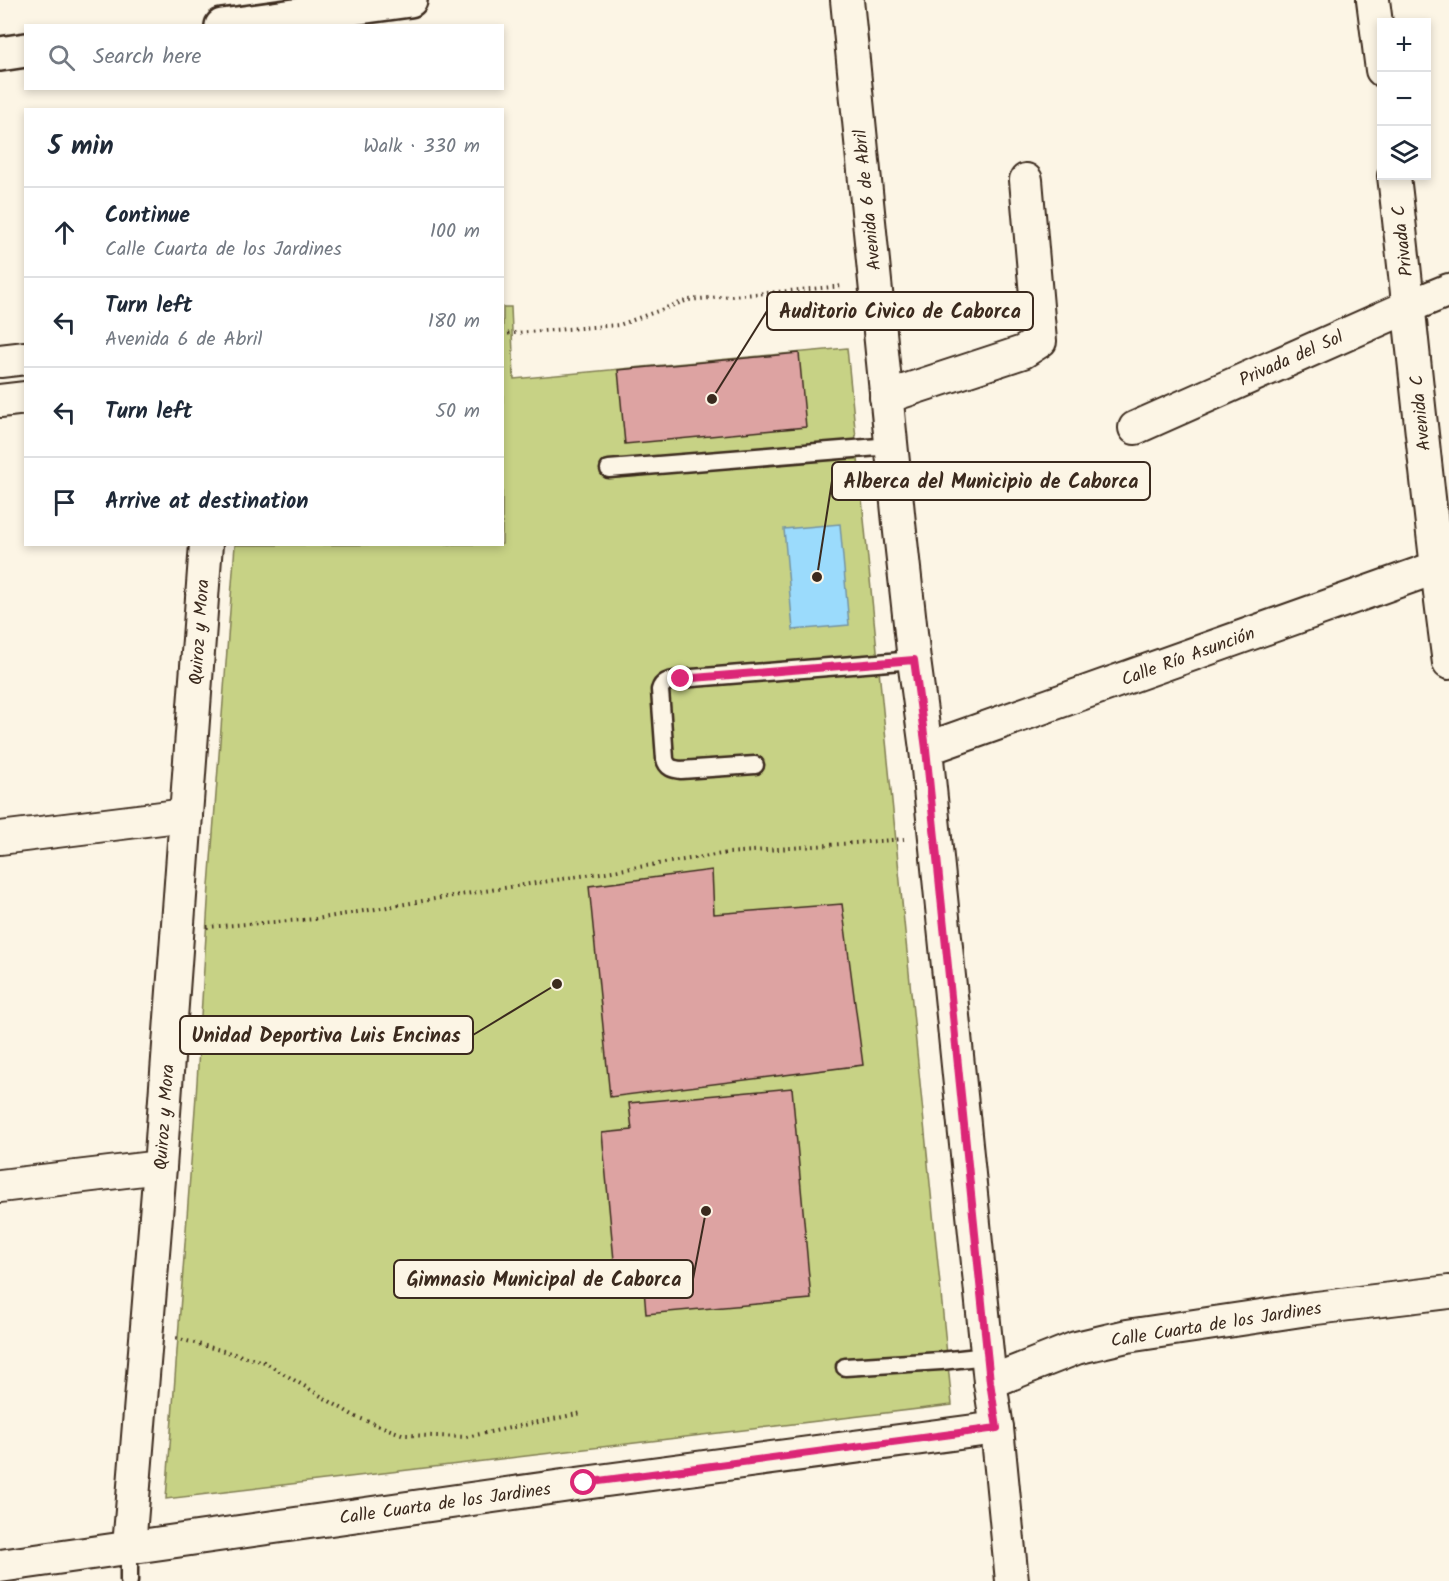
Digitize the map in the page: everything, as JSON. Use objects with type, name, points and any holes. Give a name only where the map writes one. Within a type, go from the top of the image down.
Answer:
[{"type":"street","points":[[232,24],[326,6],[410,0]]},
{"type":"street","name":"Avenida 6 de Abril","points":[[847,0],[891,446],[926,749],[1012,1581]]},
{"type":"street","points":[[1373,0],[1377,31]]},
{"type":"street","points":[[0,54],[24,51]]},
{"type":"street","points":[[886,397],[1023,352],[1040,341],[1026,180]]},
{"type":"street","name":"Privada C","points":[[1394,180],[1410,306]]},
{"type":"street","name":"Privada del Sol","points":[[1135,428],[1449,290]]},
{"type":"street","name":"Avenida C","points":[[1410,306],[1442,565],[1449,663]]},
{"type":"street","points":[[0,361],[24,358]]},
{"type":"street","points":[[0,401],[24,398]]},
{"type":"street","name":"Quiroz y Mora","points":[[129,1547],[160,1167],[206,546]]},
{"type":"street","name":"Calle Río Asunción","points":[[926,749],[1442,565]]},
{"type":"street","points":[[0,838],[186,815]]},
{"type":"street","points":[[0,1186],[160,1167]]},
{"type":"street","name":"Calle Cuarta de los Jardines","points":[[989,1369],[1127,1336],[1308,1309],[1449,1292]]},
{"type":"street","name":"Calle Cuarta de los Jardines","points":[[0,1566],[584,1483],[997,1428]]},
{"type":"lane","points":[[609,469],[891,446]]},
{"type":"lane","points":[[755,765],[681,771],[666,765],[661,685],[681,679],[914,660]]},
{"type":"lane","points":[[845,1367],[941,1361],[989,1369]]},
{"type":"lane","name":"Quiroz y Mora","points":[[129,1547],[129,1581]]},
{"type":"path","points":[[504,334],[619,325],[688,300],[875,283]]},
{"type":"path","points":[[178,930],[316,919],[728,854],[935,836]]},
{"type":"path","points":[[147,1329],[264,1362],[356,1417],[404,1435],[466,1437],[582,1413]]},
{"type":"green space","points":[[504,307],[511,307],[514,379],[847,348],[952,1405],[166,1499],[235,546],[504,546]]},
{"type":"water","points":[[840,524],[849,625],[793,630],[784,529]]},
{"type":"building","points":[[799,353],[806,427],[625,444],[618,370]]},
{"type":"building","points":[[712,870],[714,914],[842,904],[863,1065],[610,1097],[589,886]]},
{"type":"building","points":[[792,1088],[811,1299],[646,1314],[644,1289],[617,1292],[602,1133],[632,1130],[629,1103]]},
{"type":"place","name":"Auditorio Civico de Caborca","points":[[712,399]]},
{"type":"place","name":"Alberca del Municipio de Caborca","points":[[817,577]]},
{"type":"place","name":"Unidad Deportiva Luis Encinas","points":[[557,984]]},
{"type":"place","name":"Gimnasio Municipal de Caborca","points":[[706,1211]]},
{"type":"route","points":[[584,1483],[997,1428],[990,1382],[926,749],[914,660],[681,679]]}]
